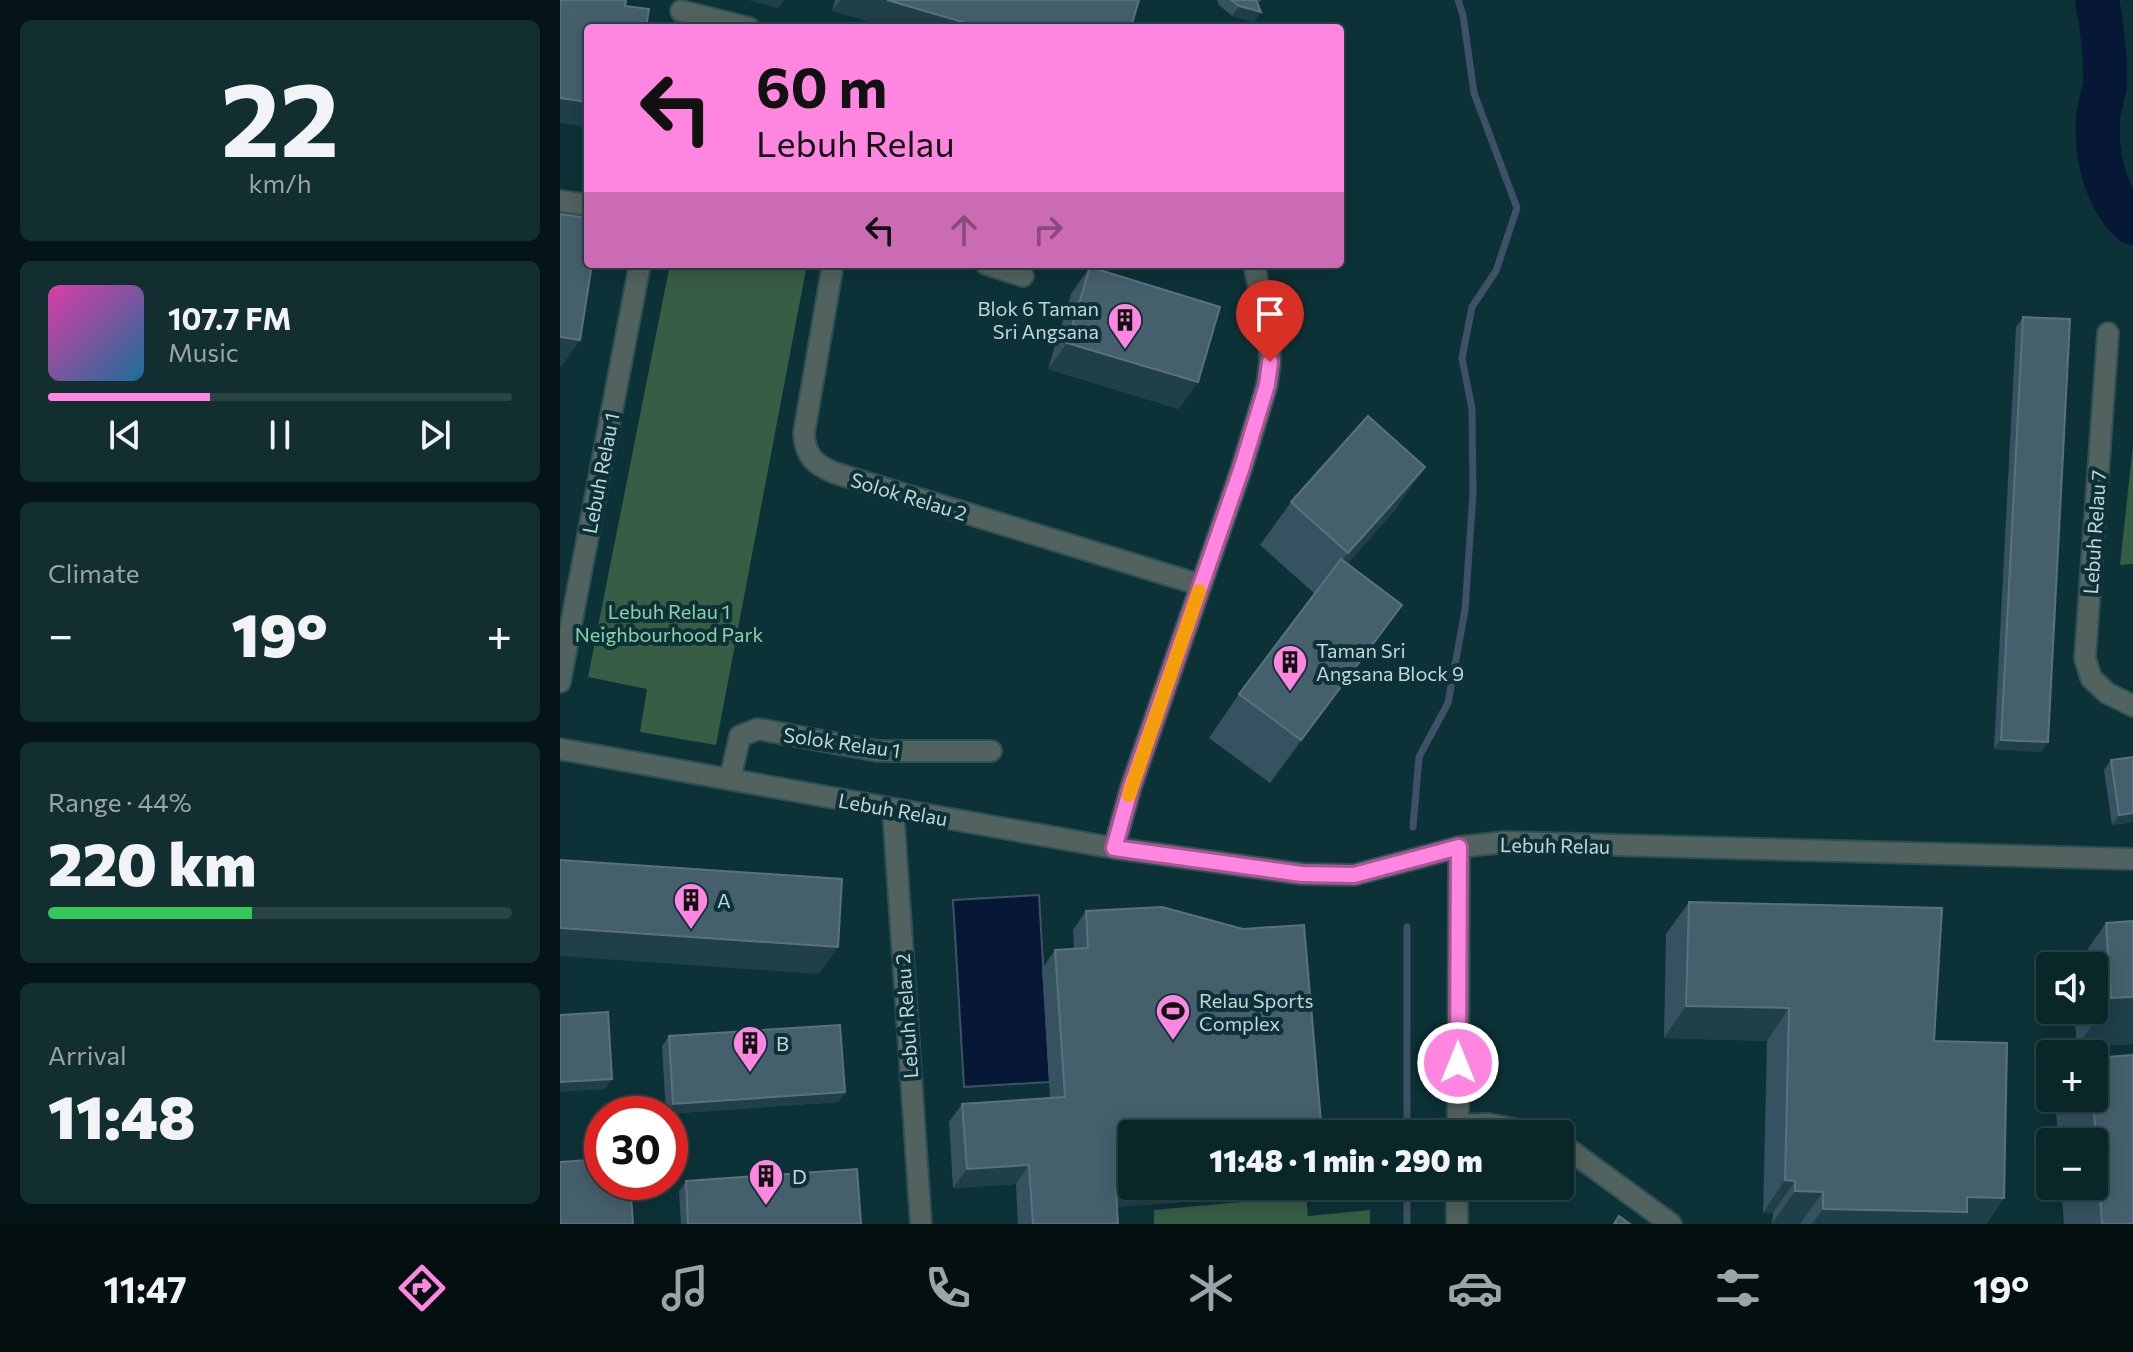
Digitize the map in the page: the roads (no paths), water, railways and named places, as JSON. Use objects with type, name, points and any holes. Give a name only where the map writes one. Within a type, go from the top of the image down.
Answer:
[{"type":"street","points":[[681,13],[731,24]]},
{"type":"street","points":[[560,201],[584,204]]},
{"type":"street","name":"Lebuh Relau 1","points":[[560,682],[639,268]]},
{"type":"street","name":"Solok Relau 2","points":[[832,268],[804,433],[808,457],[821,467],[1201,585]]},
{"type":"street","points":[[998,268],[1023,276]]},
{"type":"street","points":[[1114,848],[1131,787],[1267,385],[1269,337],[1255,268]]},
{"type":"street","name":"Lebuh Relau 7","points":[[2108,333],[2085,658],[2091,678],[2107,693],[2133,706]]},
{"type":"street","name":"Solok Relau 1","points":[[730,779],[740,736],[758,729],[878,751],[991,751]]},
{"type":"street","name":"Lebuh Relau","points":[[560,749],[1114,848],[1302,874],[1354,875],[1459,847],[1505,842],[2133,859]]},
{"type":"street","name":"Lebuh Relau 2","points":[[893,809],[921,1224]]},
{"type":"street","points":[[1458,1120],[1459,847]]},
{"type":"street","points":[[1574,1153],[1671,1224]]},
{"type":"street","points":[[1457,1200],[1457,1224]]},
{"type":"water","points":[[1039,895],[1050,1082],[964,1087],[953,900]]},
{"type":"waterway","points":[[1413,827],[1419,757],[1448,703],[1465,610],[1473,494],[1472,409],[1462,358],[1472,307],[1496,271],[1517,208],[1474,93],[1458,0]]},
{"type":"waterway","points":[[2097,0],[2105,72],[2098,119],[2101,161],[2115,202],[2133,223]]},
{"type":"waterway","points":[[1407,927],[1407,1120]]},
{"type":"waterway","points":[[1407,1200],[1407,1224]]},
{"type":"place","name":"Blok 6 Taman Sri Angsana","points":[[1125,351]]},
{"type":"place","name":"Taman Sri Angsana Block 9","points":[[1290,693]]},
{"type":"place","name":"A","points":[[691,931]]},
{"type":"place","name":"Relau Sports Complex","points":[[1173,1042]]},
{"type":"place","name":"B","points":[[750,1074]]},
{"type":"place","name":"D","points":[[766,1207]]},
{"type":"park label","name":"Lebuh Relau 1 Neighbourhood Park","points":[[669,622]]}]
